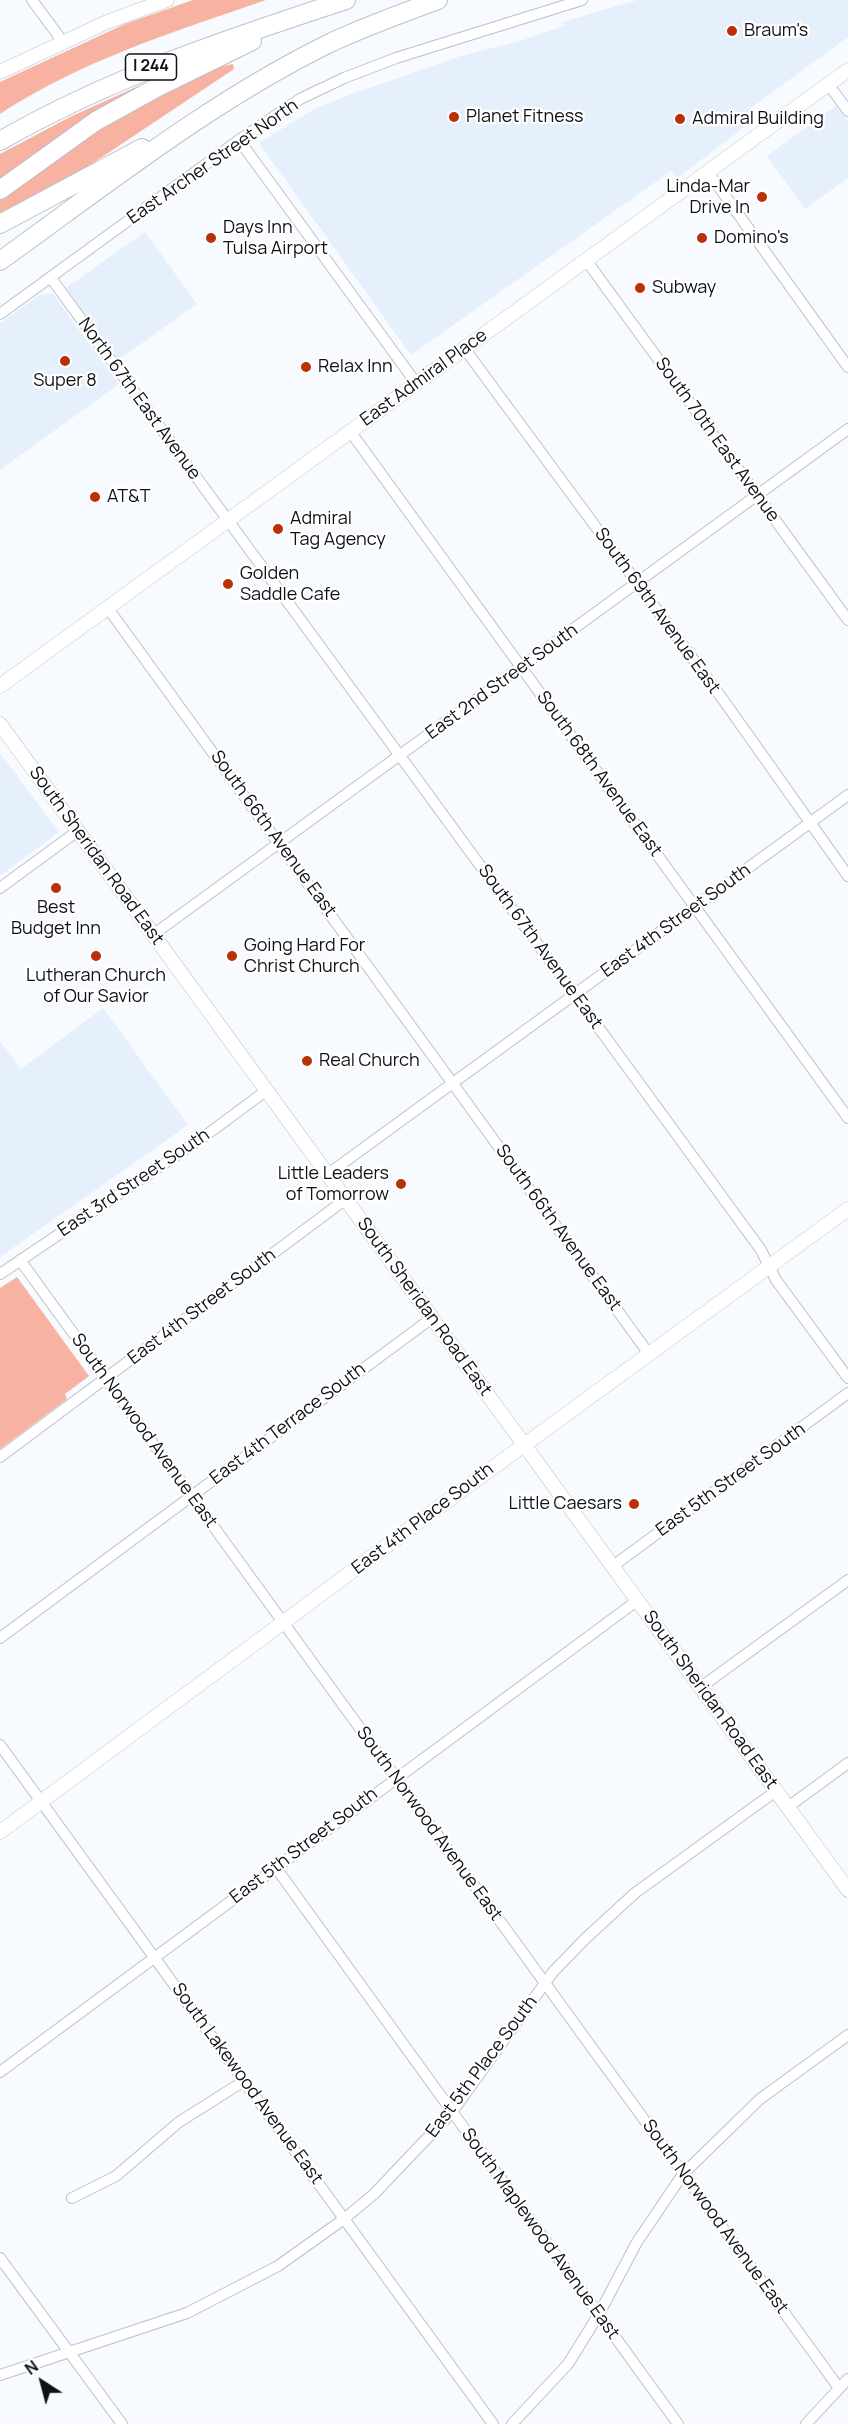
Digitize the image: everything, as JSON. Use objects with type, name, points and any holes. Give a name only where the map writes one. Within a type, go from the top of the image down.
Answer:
[{"type":"highway","name":"I 244","points":[[0,141],[100,88],[153,66],[346,0]]},
{"type":"highway","points":[[0,224],[205,116],[330,44],[371,24],[438,0]]},
{"type":"highway","points":[[0,189],[96,121],[154,89],[310,12]]},
{"type":"highway","points":[[0,261],[205,116]]},
{"type":"main road","points":[[0,72],[63,42],[167,0]]},
{"type":"main road","name":"East Admiral Place","points":[[0,686],[848,70]]},
{"type":"main road","name":"South Sheridan Road East","points":[[0,724],[848,1890]]},
{"type":"main road","name":"East 4th Place South","points":[[0,1832],[848,1209]]},
{"type":"street","points":[[32,0],[63,42]]},
{"type":"street","name":"East Archer Street North","points":[[0,314],[239,140],[300,99],[371,67],[582,0]]},
{"type":"street","points":[[828,84],[848,111]]},
{"type":"street","points":[[239,140],[416,383]]},
{"type":"street","points":[[708,172],[848,367]]},
{"type":"street","name":"South 70th East Avenue","points":[[586,260],[848,620]]},
{"type":"street","name":"North 67th East Avenue","points":[[51,278],[228,520]]},
{"type":"street","name":"South 69th Avenue East","points":[[464,348],[724,701],[848,876]]},
{"type":"street","name":"East 2nd Street South","points":[[154,934],[848,429]]},
{"type":"street","name":"South 68th Avenue East","points":[[350,431],[848,1118]]},
{"type":"street","name":"South 67th Avenue East","points":[[228,520],[760,1250],[776,1280],[848,1378]]},
{"type":"street","name":"South 66th Avenue East","points":[[107,607],[649,1354]]},
{"type":"street","name":"East 4th Street South","points":[[328,1174],[848,795]]},
{"type":"street","points":[[0,888],[79,830]]},
{"type":"street","name":"East 3rd Street South","points":[[0,1274],[205,1136],[267,1090]]},
{"type":"street","name":"East 4th Street South","points":[[0,1457],[346,1199]]},
{"type":"street","name":"South Norwood Avenue East","points":[[20,1260],[839,2388]]},
{"type":"street","name":"East 4th Terrace South","points":[[0,1638],[432,1318]]},
{"type":"street","name":"East 5th Street South","points":[[613,1566],[848,1393]]},
{"type":"street","points":[[701,1687],[848,1580]]},
{"type":"street","name":"East 5th Street South","points":[[0,2072],[638,1600]]},
{"type":"street","name":"South Lakewood Avenue East","points":[[0,1745],[493,2424]]},
{"type":"street","points":[[788,1807],[848,1763]]},
{"type":"street","name":"East 5th Place South","points":[[0,2375],[71,2354],[187,2313],[278,2266],[344,2219],[395,2173],[452,2112],[563,1960],[635,1893],[777,1791]]},
{"type":"street","name":"South Maplewood Avenue East","points":[[276,1868],[678,2424]]},
{"type":"street","points":[[513,2424],[568,2364],[599,2314],[637,2242],[683,2174],[760,2099],[848,2034]]},
{"type":"street","points":[[72,2198],[116,2176],[179,2122],[244,2081]]},
{"type":"street","points":[[0,2258],[123,2424]]},
{"type":"street","points":[[806,2424],[848,2379]]},
{"type":"shaded area","points":[[193,0],[266,0],[163,36],[96,63],[31,95],[0,114],[0,82],[125,24]]},
{"type":"shaded area","points":[[637,0],[848,0],[848,37],[748,110],[754,120],[677,178],[671,171],[411,355],[259,143],[314,109],[352,94],[461,56],[520,41],[564,26],[563,22]]},
{"type":"shaded area","points":[[233,64],[234,69],[63,183],[0,216],[0,194],[98,126],[209,69]]},
{"type":"shaded area","points":[[176,69],[0,179],[0,154],[70,117]]},
{"type":"shaded area","points":[[836,106],[848,122],[848,178],[805,209],[767,156]]},
{"type":"shaded area","points":[[145,232],[197,304],[118,360],[66,288]]},
{"type":"shaded area","points":[[52,293],[119,384],[0,470],[0,323],[40,295]]},
{"type":"shaded area","points":[[0,753],[59,832],[0,876]]},
{"type":"shaded area","points":[[103,1008],[188,1125],[0,1257],[0,1041],[21,1069]]},
{"type":"shaded area","points":[[17,1277],[89,1376],[65,1394],[67,1399],[0,1449],[0,1288]]},
{"type":"place","name":"Braum's","points":[[732,31]]},
{"type":"place","name":"Planet Fitness","points":[[454,117]]},
{"type":"place","name":"Admiral Building","points":[[680,119]]},
{"type":"place","name":"Linda-Mar Drive In","points":[[762,197]]},
{"type":"place","name":"Days Inn Tulsa Airport","points":[[211,238]]},
{"type":"place","name":"Domino's","points":[[702,238]]},
{"type":"place","name":"Subway","points":[[640,288]]},
{"type":"place","name":"Super 8","points":[[65,361]]},
{"type":"place","name":"Relax Inn","points":[[306,367]]},
{"type":"place","name":"AT&T","points":[[95,497]]},
{"type":"place","name":"Admiral Tag Agency","points":[[278,529]]},
{"type":"place","name":"Golden Saddle Cafe","points":[[228,584]]},
{"type":"place","name":"Best Budget Inn","points":[[56,888]]},
{"type":"place","name":"Lutheran Church of Our Savior","points":[[96,956]]},
{"type":"place","name":"Going Hard For Christ Church","points":[[232,956]]},
{"type":"place","name":"Real Church","points":[[307,1061]]},
{"type":"place","name":"Little Leaders of Tomorrow","points":[[401,1184]]},
{"type":"place","name":"Little Caesars","points":[[634,1504]]}]
